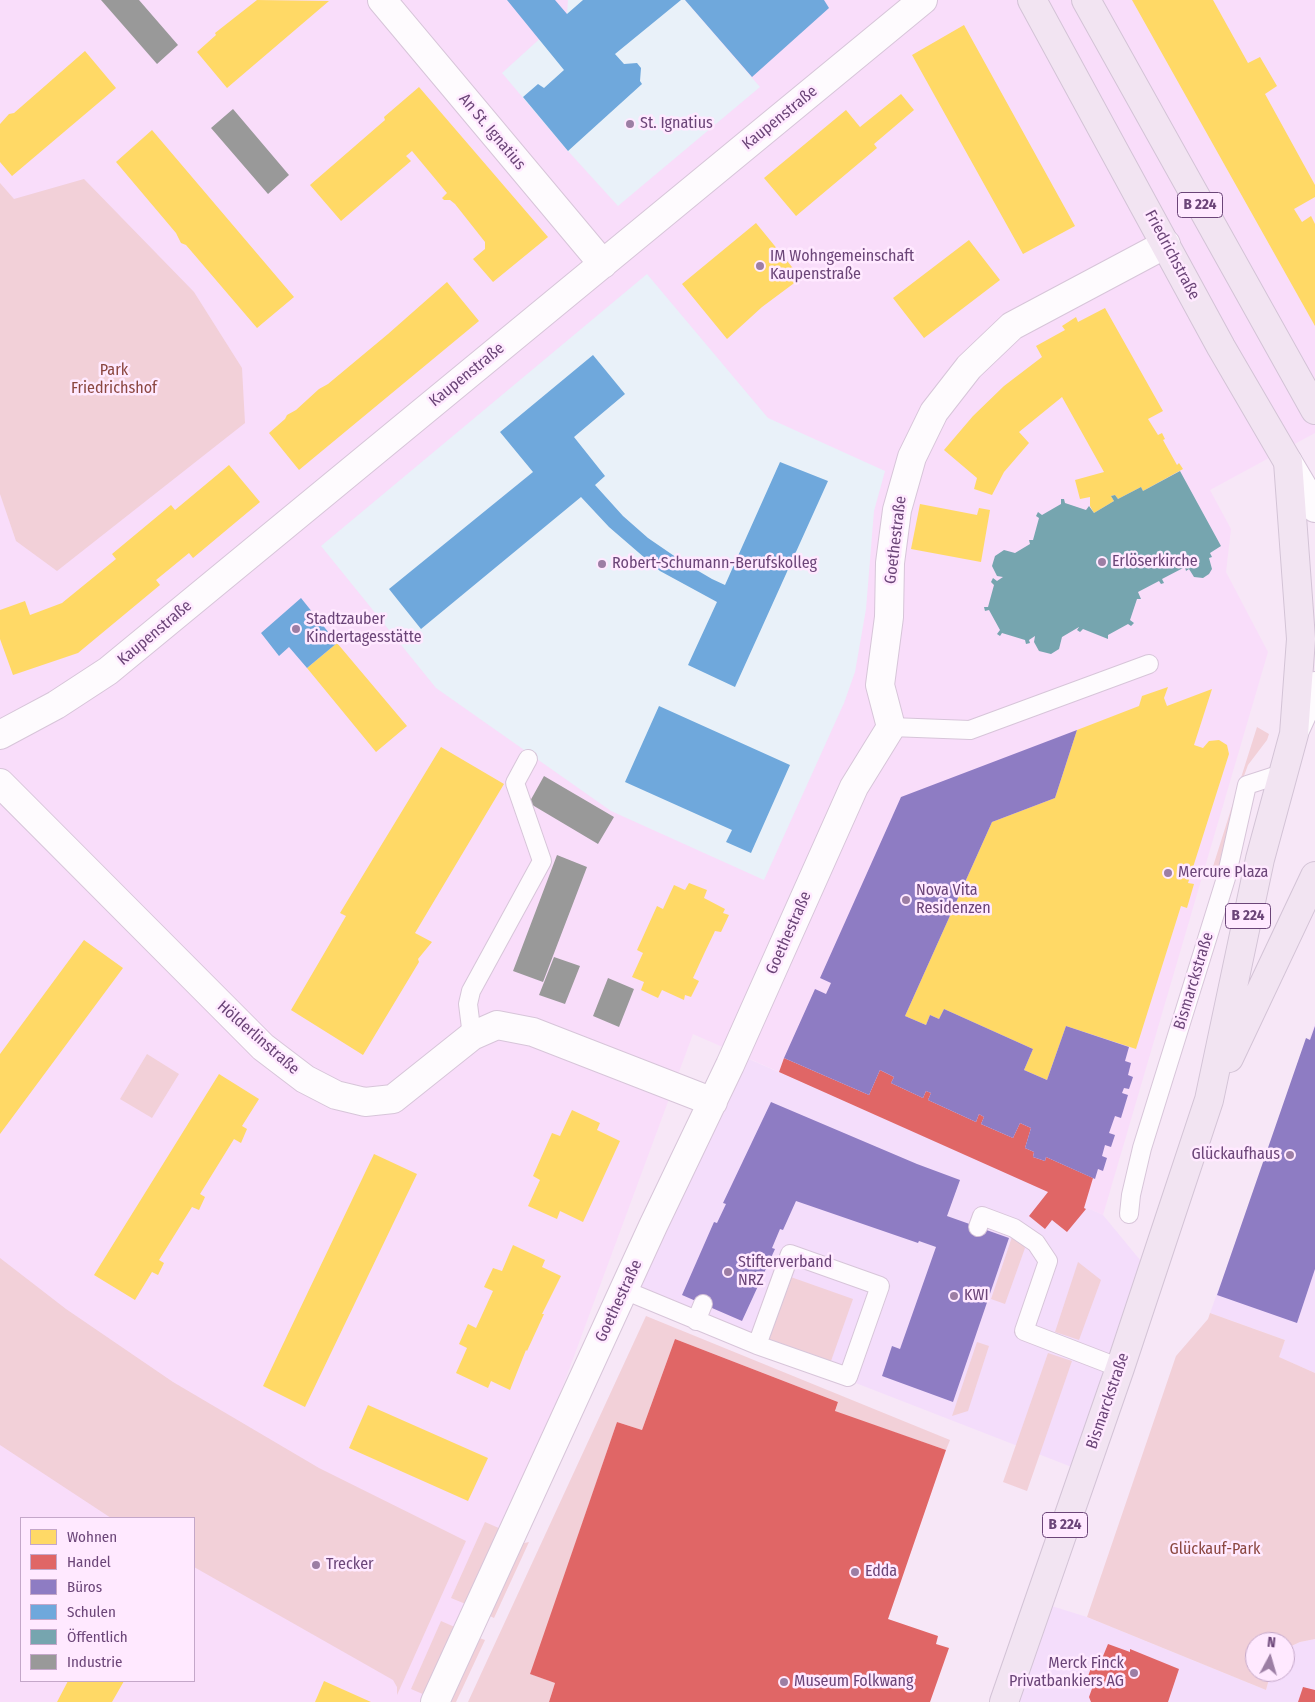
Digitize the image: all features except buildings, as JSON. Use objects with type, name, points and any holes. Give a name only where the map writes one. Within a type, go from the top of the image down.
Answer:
[{"type":"main road","name":"Friedrichstraße","points":[[1032,0],[1221,347],[1288,462]]},
{"type":"main road","name":"B 224","points":[[1086,0],[1315,410]]},
{"type":"main road","points":[[1288,462],[1301,639],[1294,734]]},
{"type":"main road","name":"Bismarckstraße","points":[[1004,1702],[1120,1368],[1209,1100],[1260,860],[1294,734]]},
{"type":"main road","name":"Bismarckstraße","points":[[1209,1100],[1315,876]]},
{"type":"street","name":"An St. Ignatius","points":[[382,0],[603,264]]},
{"type":"street","name":"Kaupenstraße","points":[[0,735],[56,705],[108,671],[923,0]]},
{"type":"street","name":"Goethestraße","points":[[435,1702],[471,1619],[713,1102],[854,788],[891,727],[880,685],[889,617],[890,563],[896,510],[912,457],[934,412],[969,367],[1012,326],[1166,244]]},
{"type":"street","name":"Friedrichstraße","points":[[1288,462],[1315,508]]},
{"type":"street","name":"Bismarckstraße","points":[[1294,734],[1315,686]]},
{"type":"street","name":"Hölderlinstraße","points":[[0,783],[224,1010],[263,1047],[319,1087],[336,1095],[366,1102],[394,1099],[472,1036],[497,1025],[525,1029],[713,1102]]},
{"type":"lane","points":[[891,727],[970,730],[1149,664]]},
{"type":"lane","points":[[472,1036],[468,1004],[471,991],[542,861],[515,783],[528,758]]},
{"type":"lane","name":"Bismarckstraße","points":[[1129,1214],[1131,1195],[1142,1148],[1226,878],[1248,785],[1284,774]]},
{"type":"lane","points":[[978,1227],[982,1216],[1014,1228],[1036,1244],[1048,1261],[1024,1331],[1120,1368]]},
{"type":"lane","points":[[624,1290],[756,1345],[848,1377],[880,1286],[790,1254],[756,1345]]},
{"type":"lane","points":[[696,1321],[704,1304]]},
{"type":"shaded area","points":[[0,0],[1315,0],[1315,433],[1210,490],[1231,529],[1226,572],[1268,652],[1103,1215],[693,1034],[478,1616],[442,1702],[0,1702]]},
{"type":"shaded area","name":"St. Ignatius","points":[[568,0],[685,0],[760,87],[618,206],[568,151],[502,73],[567,14]]},
{"type":"shaded area","name":"Robert-Schumann-Berufskolleg","points":[[647,274],[768,418],[885,471],[874,511],[866,609],[855,672],[844,703],[764,880],[611,811],[436,688],[321,546]]},
{"type":"shaded area","name":"Glückaufhaus","points":[[1315,1023],[1315,1373],[1278,1357],[1285,1340],[1210,1313]]},
{"type":"shaded area","points":[[742,1056],[1103,1215],[1150,1272],[1082,1471],[632,1296]]},
{"type":"shaded area","points":[[1045,1604],[1087,1617],[1266,1690],[1268,1682],[1295,1682],[1295,1644],[1315,1639],[1315,1702],[1009,1702]]},
{"type":"green space","name":"Park Friedrichshof","points":[[84,179],[194,292],[242,368],[245,423],[57,571],[16,541],[0,494],[0,183],[14,199]]},
{"type":"green space","points":[[1257,727],[1269,734],[1267,740],[1248,765],[1241,784],[1217,877],[1214,878],[1210,876]]},
{"type":"green space","points":[[147,1054],[179,1074],[152,1118],[120,1099]]},
{"type":"green space","points":[[1013,1234],[1022,1242],[1025,1248],[1005,1304],[991,1299]]},
{"type":"green space","points":[[0,1258],[66,1309],[173,1382],[319,1468],[466,1541],[397,1695],[397,1687],[393,1680],[195,1568],[195,1517],[109,1517],[0,1445]]},
{"type":"green space","points":[[1078,1262],[1101,1280],[1079,1340],[1055,1332]]},
{"type":"green space","points":[[788,1276],[853,1299],[831,1361],[766,1338]]},
{"type":"green space","name":"Glückauf-Park","points":[[1210,1313],[1285,1340],[1279,1357],[1315,1373],[1315,1639],[1295,1644],[1295,1632],[1245,1632],[1245,1681],[1087,1617],[1176,1356],[1208,1319]]},
{"type":"green space","points":[[646,1316],[950,1440],[946,1450],[835,1412],[838,1402],[675,1339],[642,1430],[617,1422],[531,1674],[555,1683],[549,1702],[468,1702]]},
{"type":"green space","points":[[977,1342],[989,1346],[968,1411],[952,1416]]},
{"type":"green space","points":[[1048,1353],[1072,1361],[1027,1491],[1003,1482]]},
{"type":"green space","points":[[485,1522],[501,1529],[468,1605],[451,1598]]},
{"type":"green space","points":[[529,1542],[494,1618],[484,1613],[515,1545]]},
{"type":"green space","points":[[441,1621],[457,1628],[425,1695],[411,1689]]},
{"type":"green space","points":[[474,1636],[485,1640],[456,1702],[448,1702]]},
{"type":"green space","name":"Glückauf-Park","points":[[1246,1682],[1268,1682],[1266,1690]]},
{"type":"place","name":"St. Ignatius","points":[[630,124]]},
{"type":"place","name":"IM Wohngemeinschaft Kaupenstraße","points":[[760,266]]},
{"type":"place","name":"Erlöserkirche","points":[[1102,562]]},
{"type":"place","name":"Robert-Schumann-Berufskolleg","points":[[602,564]]},
{"type":"place","name":"Stadtzauber Kindertagesstätte","points":[[296,629]]},
{"type":"place","name":"Mercure Plaza","points":[[1168,873]]},
{"type":"place","name":"Nova Vita Residenzen","points":[[906,900]]},
{"type":"place","name":"Glückaufhaus","points":[[1290,1155]]},
{"type":"place","name":"Stifterverband NRZ","points":[[728,1272]]},
{"type":"place","name":"KWI","points":[[954,1296]]},
{"type":"place","name":"Trecker","points":[[316,1565]]},
{"type":"place","name":"Edda","points":[[855,1572]]},
{"type":"place","name":"Merck Finck Privatbankiers AG","points":[[1134,1673]]},
{"type":"place","name":"Museum Folkwang","points":[[784,1682]]}]
